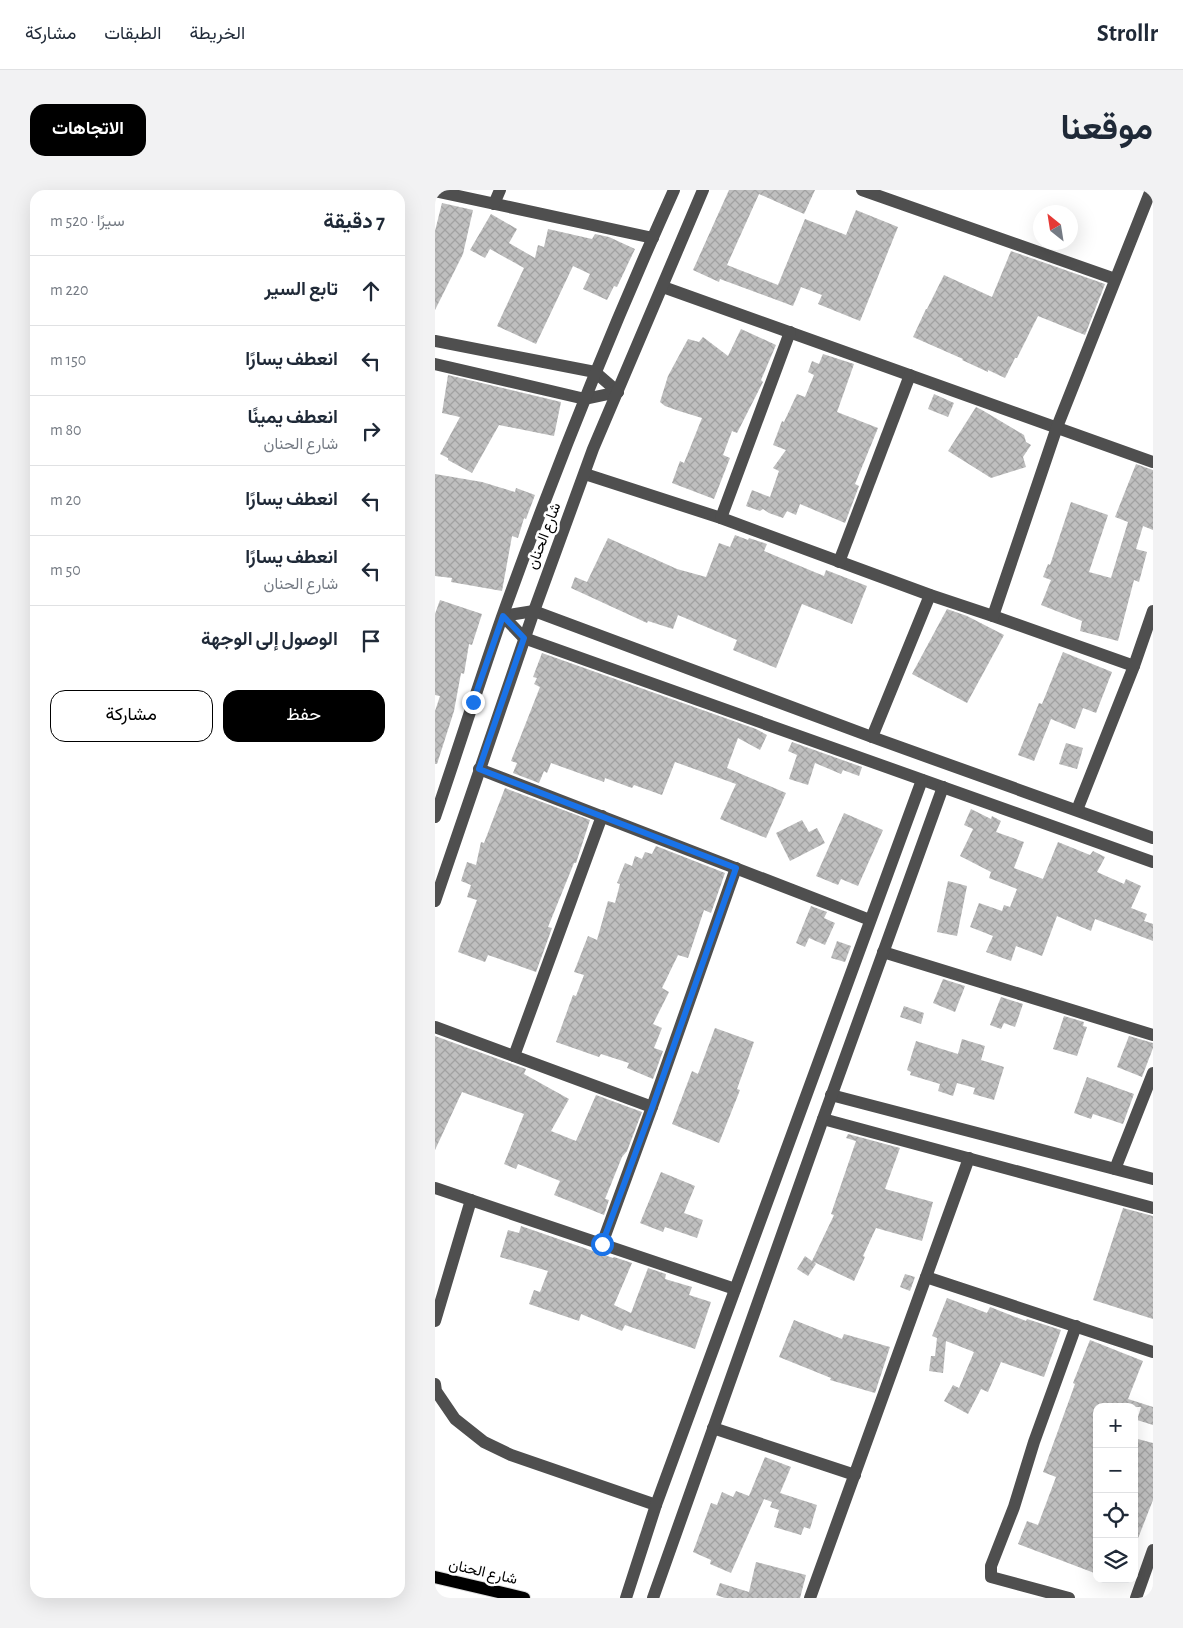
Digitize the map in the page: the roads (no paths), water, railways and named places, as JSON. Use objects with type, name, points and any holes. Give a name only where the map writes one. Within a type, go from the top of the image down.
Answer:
[{"type":"main road","name":"شارع الحنان","points":[[435,1577],[524,1598]]},
{"type":"street","points":[[494,204],[500,190]]},
{"type":"street","name":"شارع الحنان","points":[[435,817],[440,789],[585,398],[674,190]]},
{"type":"street","name":"شارع الحنان","points":[[435,901],[533,611],[593,449],[703,190]]},
{"type":"street","points":[[863,190],[1115,279]]},
{"type":"street","points":[[993,616],[1057,427],[1151,190]]},
{"type":"street","points":[[435,191],[653,238]]},
{"type":"street","points":[[663,287],[1153,462]]},
{"type":"street","points":[[721,518],[790,332]]},
{"type":"street","points":[[435,341],[595,372],[618,392]]},
{"type":"street","points":[[435,364],[585,398],[618,392]]},
{"type":"street","points":[[839,562],[910,375]]},
{"type":"street","points":[[585,474],[721,518],[930,595],[1134,666]]},
{"type":"street","points":[[872,737],[930,595]]},
{"type":"street","points":[[503,616],[533,611],[872,737],[1153,838]]},
{"type":"street","points":[[1077,810],[1134,666],[1153,611]]},
{"type":"street","points":[[503,616],[524,638],[1153,862]]},
{"type":"street","points":[[479,769],[870,920]]},
{"type":"street","points":[[626,1598],[656,1505],[922,780]]},
{"type":"street","points":[[653,1598],[831,1095],[943,787]]},
{"type":"street","points":[[514,1056],[602,816]]},
{"type":"street","points":[[602,1244],[736,868]]},
{"type":"street","points":[[883,952],[1153,1035]]},
{"type":"street","points":[[435,1027],[652,1108]]},
{"type":"street","points":[[1115,1169],[1153,1073]]},
{"type":"street","points":[[831,1095],[1153,1179]]},
{"type":"street","points":[[823,1119],[1153,1208]]},
{"type":"street","points":[[811,1598],[969,1158]]},
{"type":"street","points":[[435,1188],[735,1288]]},
{"type":"street","points":[[435,1321],[471,1200]]},
{"type":"street","points":[[926,1277],[1153,1352]]},
{"type":"street","points":[[1069,1598],[991,1577],[991,1566],[1014,1507],[1034,1442],[1076,1326]]},
{"type":"street","points":[[435,1384],[437,1391],[455,1420],[484,1442],[511,1455],[656,1505]]},
{"type":"street","points":[[713,1428],[855,1475]]},
{"type":"street","points":[[1136,1598],[1153,1550]]}]
